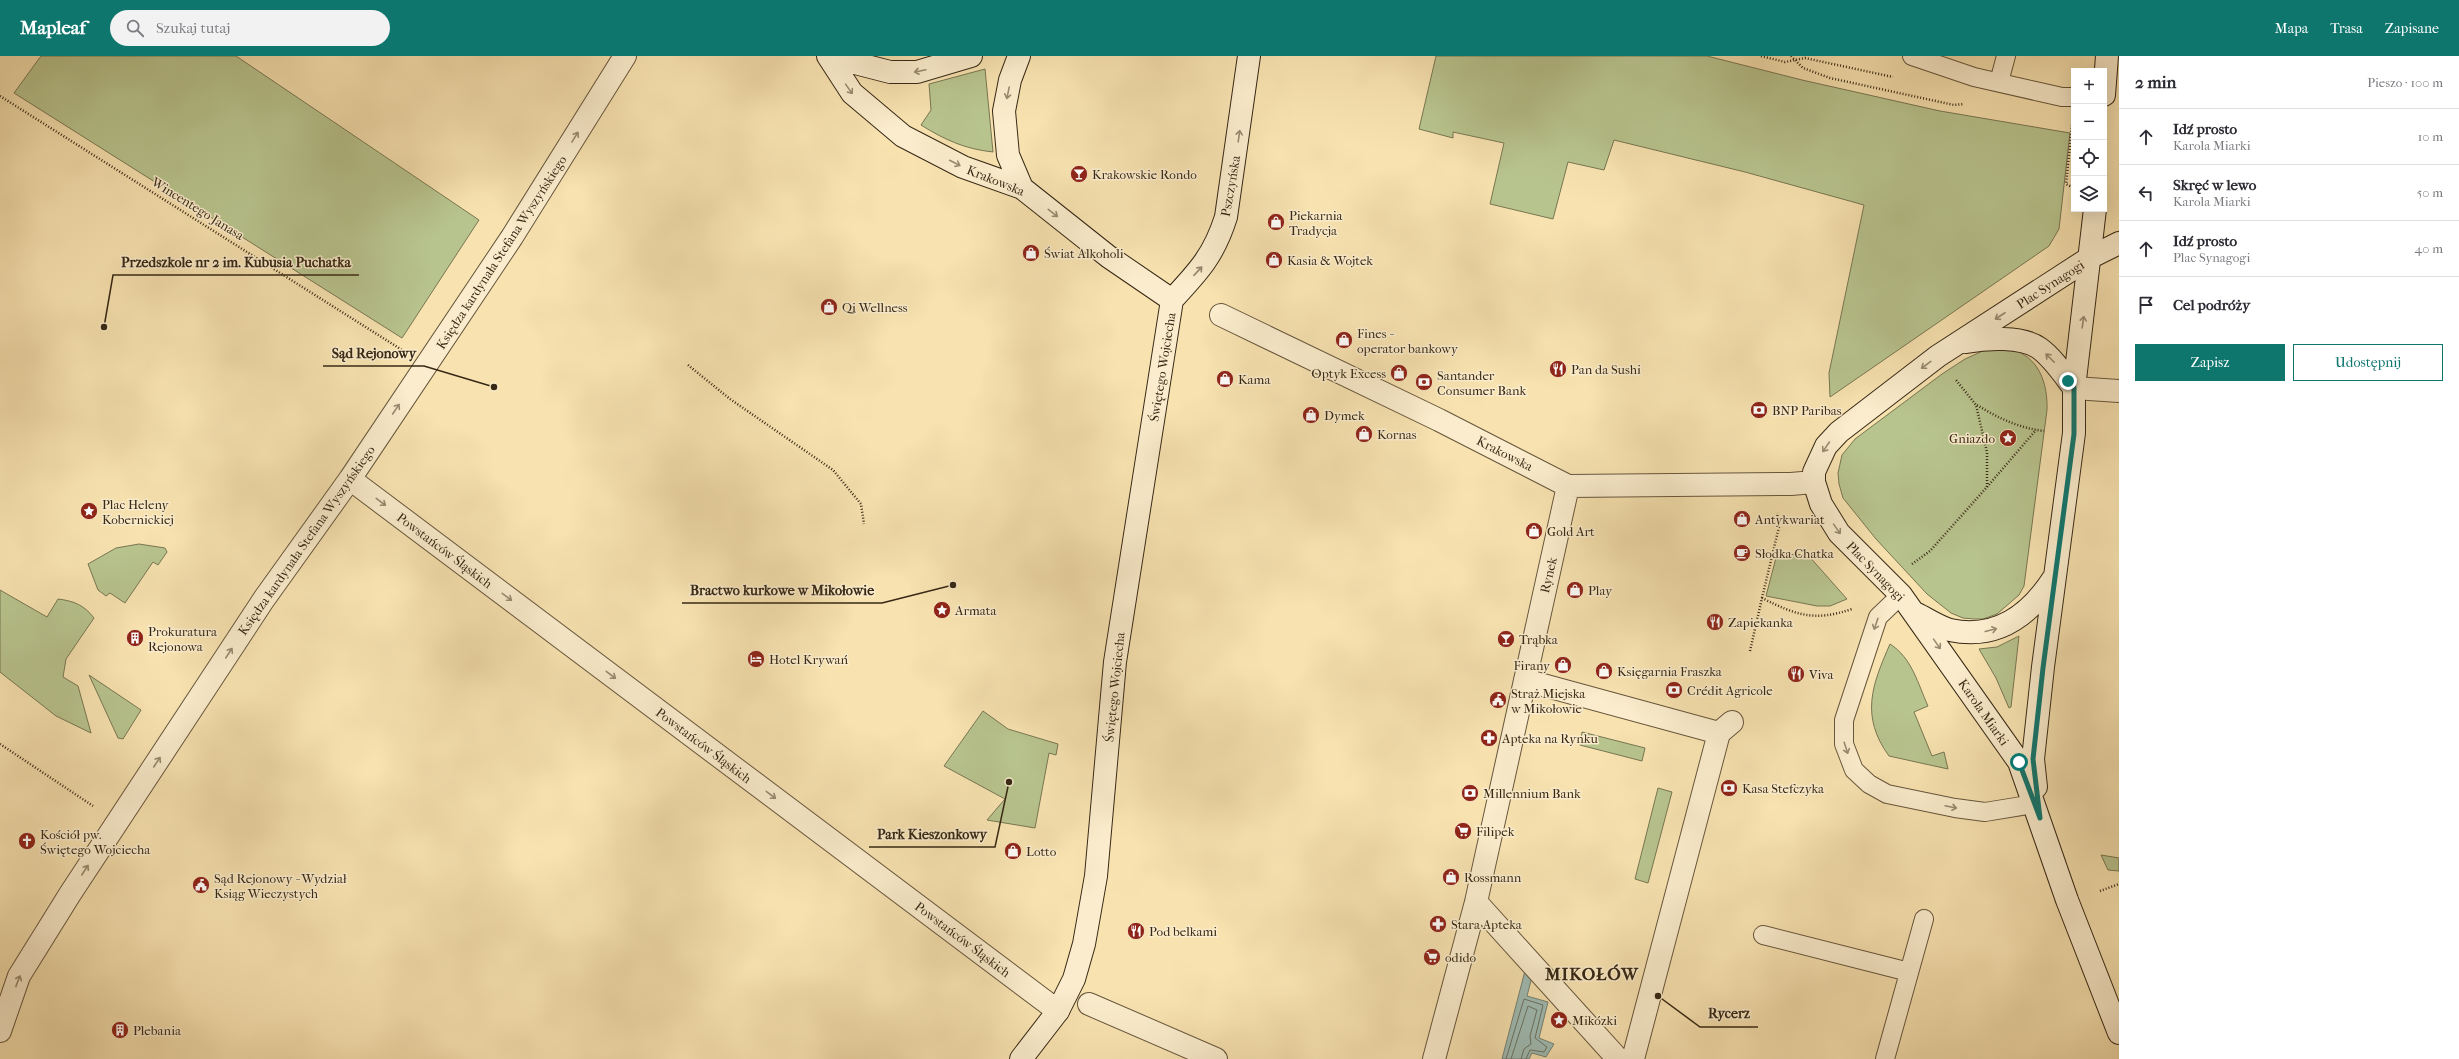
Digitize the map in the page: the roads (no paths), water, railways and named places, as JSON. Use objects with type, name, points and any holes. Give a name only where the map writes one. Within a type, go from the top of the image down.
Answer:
[{"type":"street","name":"Księdza kardynała Stefana Wyszyńskiego","points":[[0,1031],[20,976],[70,894],[264,600],[350,478],[512,237],[625,56]]},
{"type":"street","points":[[828,56],[890,72],[917,72],[970,56]]},
{"type":"street","name":"Krakowska","points":[[828,56],[852,93],[903,136],[963,167],[1022,188],[1109,257],[1172,300]]},
{"type":"street","points":[[1019,56],[1010,80],[1004,111],[1008,155],[1022,188]]},
{"type":"street","name":"Pszczyńska","points":[[1172,300],[1204,265],[1218,242],[1226,217],[1249,56]]},
{"type":"street","points":[[2107,68],[2108,56]]},
{"type":"street","points":[[2091,257],[2095,212]]},
{"type":"street","points":[[2091,257],[2119,243]]},
{"type":"street","name":"Plac Synagogi","points":[[2091,257],[2074,388],[2074,434],[2055,576],[2031,608],[2016,620],[1986,632],[1971,633],[1949,630],[1914,613],[1901,595],[1839,533],[1821,504],[1814,482],[1817,463],[1826,446],[1839,432],[1938,356],[1959,344],[2091,257]]},
{"type":"street","name":"Świętego Wojciecha","points":[[1022,1059],[1058,1011],[1074,979],[1084,944],[1096,876],[1115,662],[1172,300]]},
{"type":"street","name":"Krakowska","points":[[1221,315],[1435,418],[1568,486],[1790,484],[1814,482]]},
{"type":"street","name":"Plac Synagogi","points":[[1959,344],[1982,338],[2028,342],[2039,348],[2052,360],[2074,388]]},
{"type":"street","points":[[2074,388],[2119,391]]},
{"type":"street","name":"Powstańców Śląskich","points":[[350,478],[1058,1011]]},
{"type":"street","name":"Rynek","points":[[1434,1059],[1476,902],[1568,486]]},
{"type":"street","name":"Karola Miarki","points":[[2037,811],[2033,759],[2055,576]]},
{"type":"street","name":"Karola Miarki","points":[[1914,613],[2019,762],[2067,900],[2119,1033]]},
{"type":"street","points":[[1527,672],[1725,727],[1633,1059]]},
{"type":"street","points":[[1476,902],[1618,1059]]},
{"type":"street","points":[[1088,1004],[1216,1059]]},
{"type":"lane","points":[[1912,56],[1974,77],[2062,97],[2071,97]]},
{"type":"lane","points":[[1999,82],[2006,56]]},
{"type":"lane","points":[[1901,595],[1878,617],[1844,720],[1844,744],[1854,770],[1869,784],[1887,794],[1985,812],[2037,811]]},
{"type":"lane","points":[[1885,1059],[1924,919]]},
{"type":"lane","points":[[1763,935],[1909,972]]},
{"type":"water","points":[[1526,967],[1534,969],[1527,996],[1548,1002],[1539,1038],[1554,1044],[1546,1057],[1532,1053],[1529,1059],[1502,1059]]},
{"type":"place","name":"Krakowskie Rondo","points":[[1079,174]]},
{"type":"place","name":"Piekarnia Tradycja","points":[[1276,222]]},
{"type":"place","name":"Świat Alkoholi","points":[[1031,253]]},
{"type":"place","name":"Kasia & Wojtek","points":[[1274,260]]},
{"type":"place","name":"Qi Wellness","points":[[829,307]]},
{"type":"place","name":"Przedszkole nr 2 im. Kubusia Puchatka","points":[[104,327]]},
{"type":"place","name":"Fines - operator bankowy","points":[[1344,340]]},
{"type":"place","name":"Pan da Sushi","points":[[1558,369]]},
{"type":"place","name":"Optyk Excess","points":[[1399,373]]},
{"type":"place","name":"Kama","points":[[1225,379]]},
{"type":"place","name":"Santander Consumer Bank","points":[[1424,382]]},
{"type":"place","name":"Sąd Rejonowy","points":[[494,387]]},
{"type":"place","name":"BNP Paribas","points":[[1759,410]]},
{"type":"place","name":"Dymek","points":[[1311,415]]},
{"type":"place","name":"Kornas","points":[[1364,434]]},
{"type":"place","name":"Gniazdo","points":[[2008,438]]},
{"type":"place","name":"Plac Heleny Kobernickiej","points":[[89,511]]},
{"type":"place","name":"Antykwariat","points":[[1742,519]]},
{"type":"place","name":"Gold Art","points":[[1534,531]]},
{"type":"place","name":"Słodka Chatka","points":[[1742,553]]},
{"type":"place","name":"Bractwo kurkowe w Mikołowie","points":[[953,585]]},
{"type":"place","name":"Play","points":[[1575,590]]},
{"type":"place","name":"Armata","points":[[942,610]]},
{"type":"place","name":"Zapiekanka","points":[[1715,622]]},
{"type":"place","name":"Prokuratura Rejonowa","points":[[135,638]]},
{"type":"place","name":"Trąbka","points":[[1506,639]]},
{"type":"place","name":"Hotel Krywań","points":[[756,659]]},
{"type":"place","name":"Firany","points":[[1563,665]]},
{"type":"place","name":"Księgarnia Fraszka","points":[[1604,671]]},
{"type":"place","name":"Viva","points":[[1796,674]]},
{"type":"place","name":"Crédit Agricole","points":[[1674,690]]},
{"type":"place","name":"Straż Miejska w Mikołowie","points":[[1498,700]]},
{"type":"place","name":"Apteka na Rynku","points":[[1489,738]]},
{"type":"place","name":"Park Kieszonkowy","points":[[1009,782]]},
{"type":"place","name":"Kasa Stefczyka","points":[[1729,788]]},
{"type":"place","name":"Millennium Bank","points":[[1470,793]]},
{"type":"place","name":"Filipek","points":[[1463,831]]},
{"type":"place","name":"Kościół pw. Świętego Wojciecha","points":[[27,841]]},
{"type":"place","name":"Lotto","points":[[1013,851]]},
{"type":"place","name":"Rossmann","points":[[1451,877]]},
{"type":"place","name":"Sąd Rejonowy - Wydział Ksiąg Wieczystych","points":[[201,885]]},
{"type":"place","name":"Stara Apteka","points":[[1438,924]]},
{"type":"place","name":"Pod belkami","points":[[1136,931]]},
{"type":"place","name":"odido","points":[[1432,957]]},
{"type":"place","name":"Rycerz","points":[[1658,996]]},
{"type":"place","name":"Mikózki","points":[[1559,1020]]},
{"type":"place","name":"Plebania","points":[[120,1030]]},
{"type":"district","name":"MIKOŁÓW","points":[[1592,974]]}]
